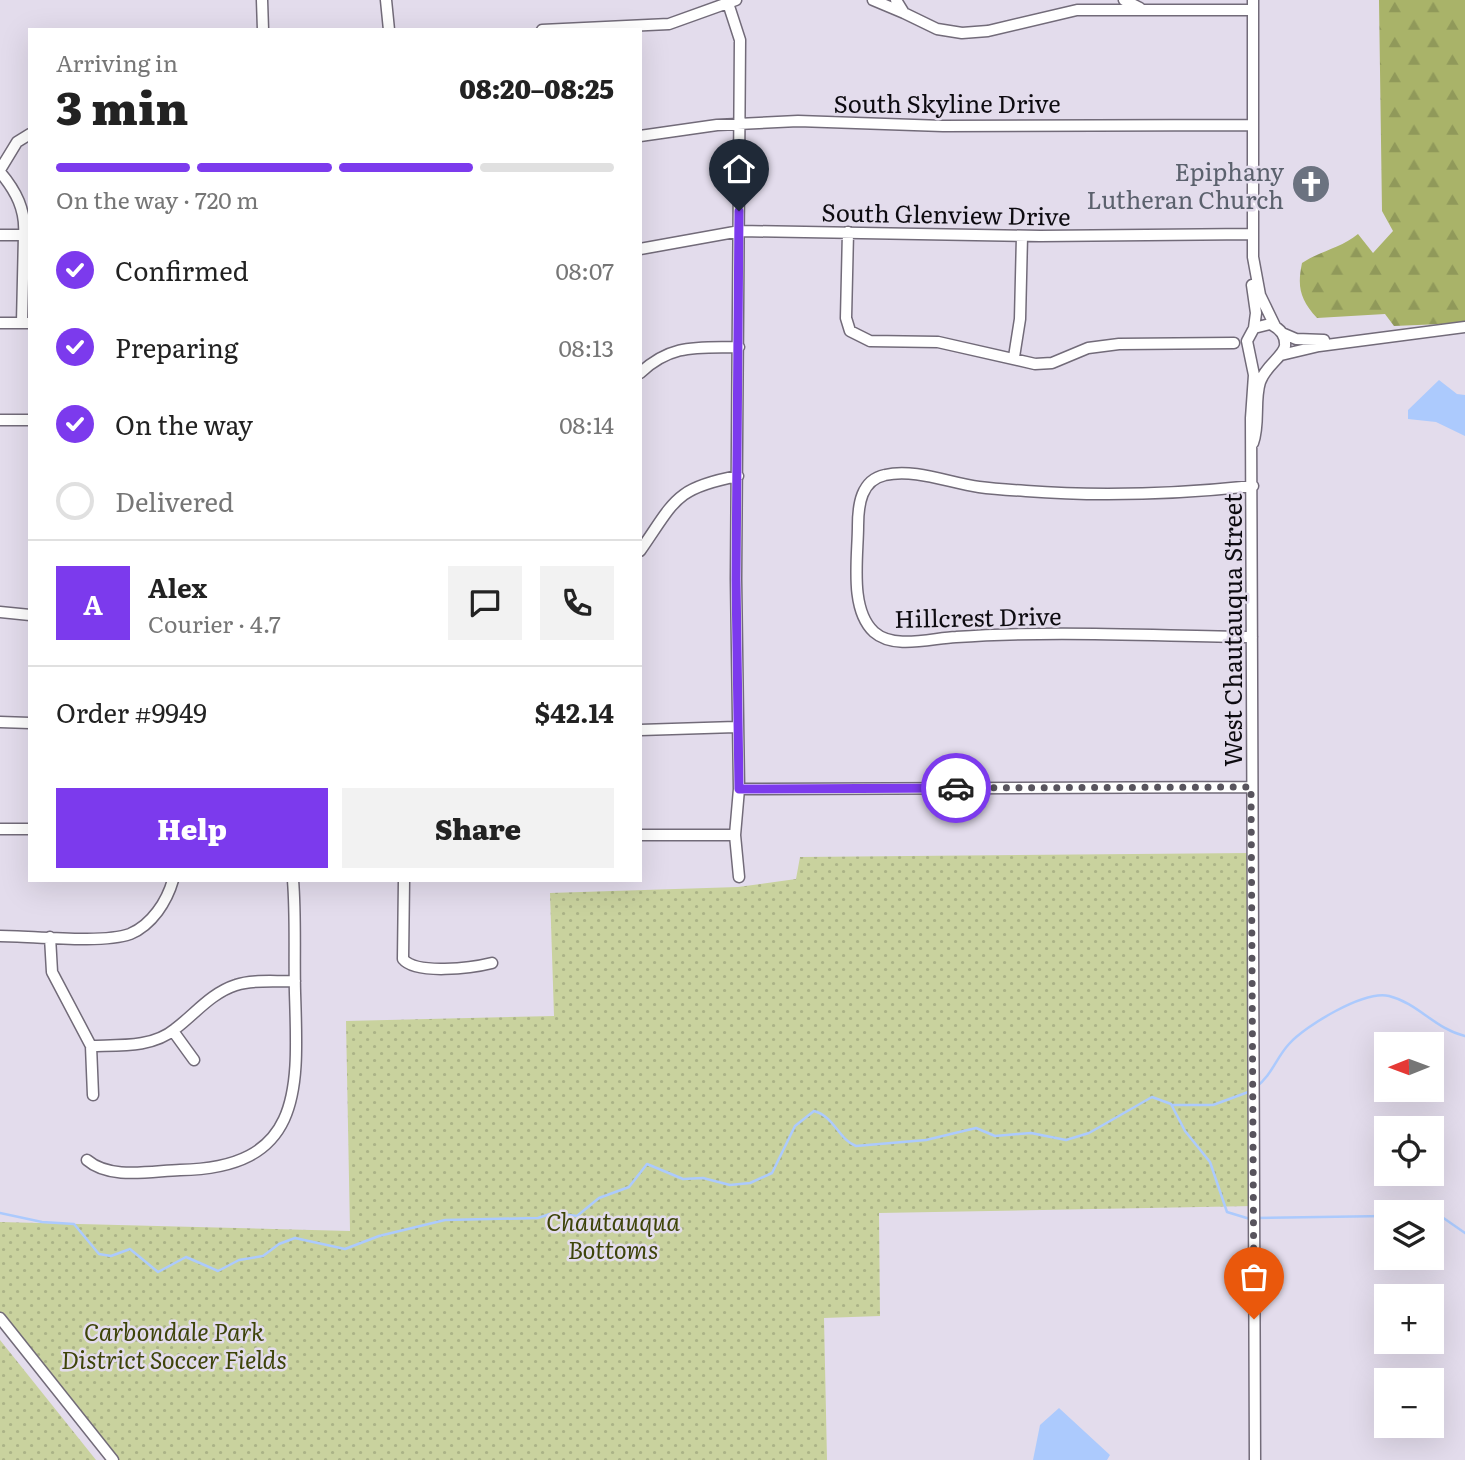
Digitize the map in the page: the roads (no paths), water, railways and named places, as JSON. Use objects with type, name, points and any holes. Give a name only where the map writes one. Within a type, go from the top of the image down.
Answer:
[{"type":"street","points":[[262,0],[263,28]]},
{"type":"street","points":[[386,0],[389,28]]},
{"type":"street","points":[[873,0],[937,29],[962,33],[988,32],[1077,10],[1253,5]]},
{"type":"street","points":[[896,0],[904,13]]},
{"type":"street","points":[[1094,10],[1099,0]]},
{"type":"street","points":[[1124,0],[1143,10]]},
{"type":"street","points":[[584,28],[669,24],[730,1],[740,40],[736,727],[739,789],[735,835],[739,877]]},
{"type":"street","name":"West Chautauqua Street","points":[[1253,5],[1254,328],[1247,341],[1251,355],[1253,443],[1251,860],[1255,1460]]},
{"type":"street","name":"South Skyline Drive","points":[[642,136],[741,124],[798,121],[943,126],[1253,125]]},
{"type":"street","points":[[0,323],[26,323],[25,220],[19,198],[0,171],[17,142],[28,135]]},
{"type":"street","name":"South Glenview Drive","points":[[642,249],[740,231],[1022,236],[1253,234]]},
{"type":"street","points":[[848,232],[846,318],[850,331],[870,341],[938,342],[1014,357],[1035,364],[1052,363],[1088,348],[1119,344],[1234,343]]},
{"type":"street","points":[[0,235],[27,235]]},
{"type":"street","points":[[1014,357],[1020,319],[1022,236]]},
{"type":"street","name":"West Chautauqua Street","points":[[1253,257],[1260,295],[1285,344],[1259,386],[1253,443]]},
{"type":"street","points":[[1254,328],[1265,324],[1301,340],[1352,341]]},
{"type":"street","points":[[1251,355],[1260,361],[1352,341],[1465,327]]},
{"type":"street","points":[[642,371],[656,359],[676,350],[739,347]]},
{"type":"street","points":[[0,420],[28,420]]},
{"type":"street","name":"Hillcrest Drive","points":[[1252,637],[985,635],[901,641],[883,639],[873,631],[860,612],[858,515],[867,486],[875,478],[887,474],[907,474],[1028,491],[1114,495],[1167,495],[1253,486]]},
{"type":"street","points":[[642,548],[676,499],[686,490],[738,476]]},
{"type":"street","points":[[0,612],[28,615]]},
{"type":"street","points":[[0,722],[28,723]]},
{"type":"street","points":[[642,730],[736,727]]},
{"type":"street","points":[[739,789],[1251,787]]},
{"type":"street","points":[[0,829],[28,829]]},
{"type":"street","points":[[642,835],[735,835]]},
{"type":"street","points":[[0,936],[130,934],[146,924],[162,907],[172,882]]},
{"type":"street","points":[[87,1160],[103,1171],[200,1170],[234,1163],[263,1145],[278,1130],[290,1110],[295,1090],[293,882]]},
{"type":"street","points":[[404,882],[402,960],[406,964],[416,968],[466,967],[492,963]]},
{"type":"street","points":[[50,937],[52,972],[91,1046],[93,1096]]},
{"type":"street","points":[[91,1046],[142,1043],[173,1031],[207,1001],[239,984],[295,981]]},
{"type":"street","points":[[173,1031],[194,1060]]},
{"type":"street","points":[[0,1318],[113,1460]]},
{"type":"water","points":[[1439,380],[1457,394],[1465,395],[1465,436],[1436,422],[1408,419],[1408,410]]},
{"type":"water","points":[[1059,1408],[1110,1455],[1107,1460],[1033,1460],[1040,1425]]},
{"type":"waterway","points":[[1256,1087],[1285,1049],[1308,1028],[1365,998],[1389,996],[1399,999],[1445,1028],[1465,1036]]},
{"type":"waterway","points":[[1173,1105],[1213,1105],[1251,1091]]},
{"type":"waterway","points":[[0,1213],[42,1222],[74,1224],[99,1254],[111,1256],[130,1249],[158,1272],[186,1257],[218,1271],[239,1260],[263,1256],[279,1244],[295,1238],[345,1249],[379,1236],[445,1220],[538,1218],[553,1213],[577,1216],[599,1198],[629,1187],[647,1164],[683,1179],[703,1178],[730,1185],[750,1183],[772,1173],[795,1126],[814,1111],[827,1118],[856,1146],[926,1140],[976,1128],[995,1136],[1031,1133],[1066,1140],[1089,1133],[1152,1097],[1171,1104],[1185,1131],[1210,1162],[1227,1212],[1250,1219]]},
{"type":"waterway","points":[[1256,1218],[1374,1216]]},
{"type":"waterway","points":[[1444,1218],[1465,1233]]},
{"type":"place","name":"Epiphany Lutheran Church","points":[[1311,184]]},
{"type":"park label","name":"Chautauqua Bottoms","points":[[613,1234]]},
{"type":"park label","name":"Carbondale Park District Soccer Fields","points":[[174,1344]]}]
